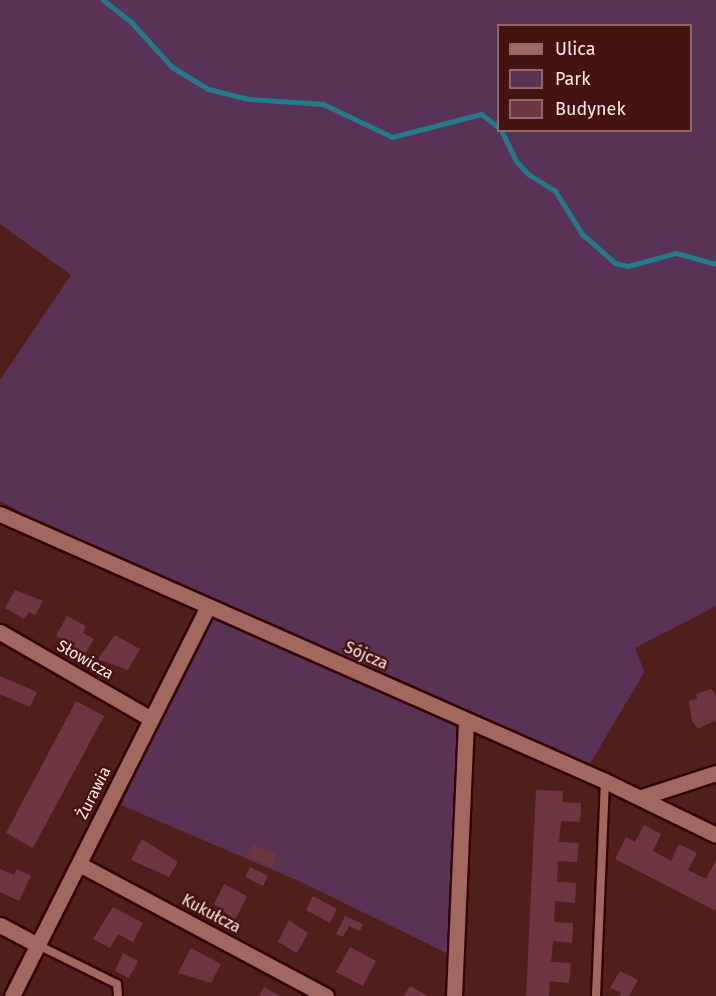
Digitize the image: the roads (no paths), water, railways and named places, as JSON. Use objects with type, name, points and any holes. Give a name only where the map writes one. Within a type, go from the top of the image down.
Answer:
[{"type":"street","name":"Sójcza","points":[[0,514],[642,797],[716,835]]},
{"type":"street","name":"Żurawia","points":[[12,996],[208,606]]},
{"type":"street","name":"Słowicza","points":[[0,632],[151,719]]},
{"type":"street","points":[[454,996],[466,720]]},
{"type":"street","points":[[642,797],[716,773]]},
{"type":"street","name":"Kukułcza","points":[[79,864],[326,996]]},
{"type":"street","points":[[0,925],[38,945]]},
{"type":"lane","points":[[596,996],[605,781]]},
{"type":"lane","points":[[38,945],[117,984],[118,996]]},
{"type":"waterway","points":[[103,0],[132,23],[172,67],[208,89],[249,99],[323,104],[392,137],[481,114],[497,126]]},
{"type":"waterway","points":[[502,132],[516,161],[528,174],[555,191],[582,234],[615,263],[628,266],[676,253],[716,264]]}]
